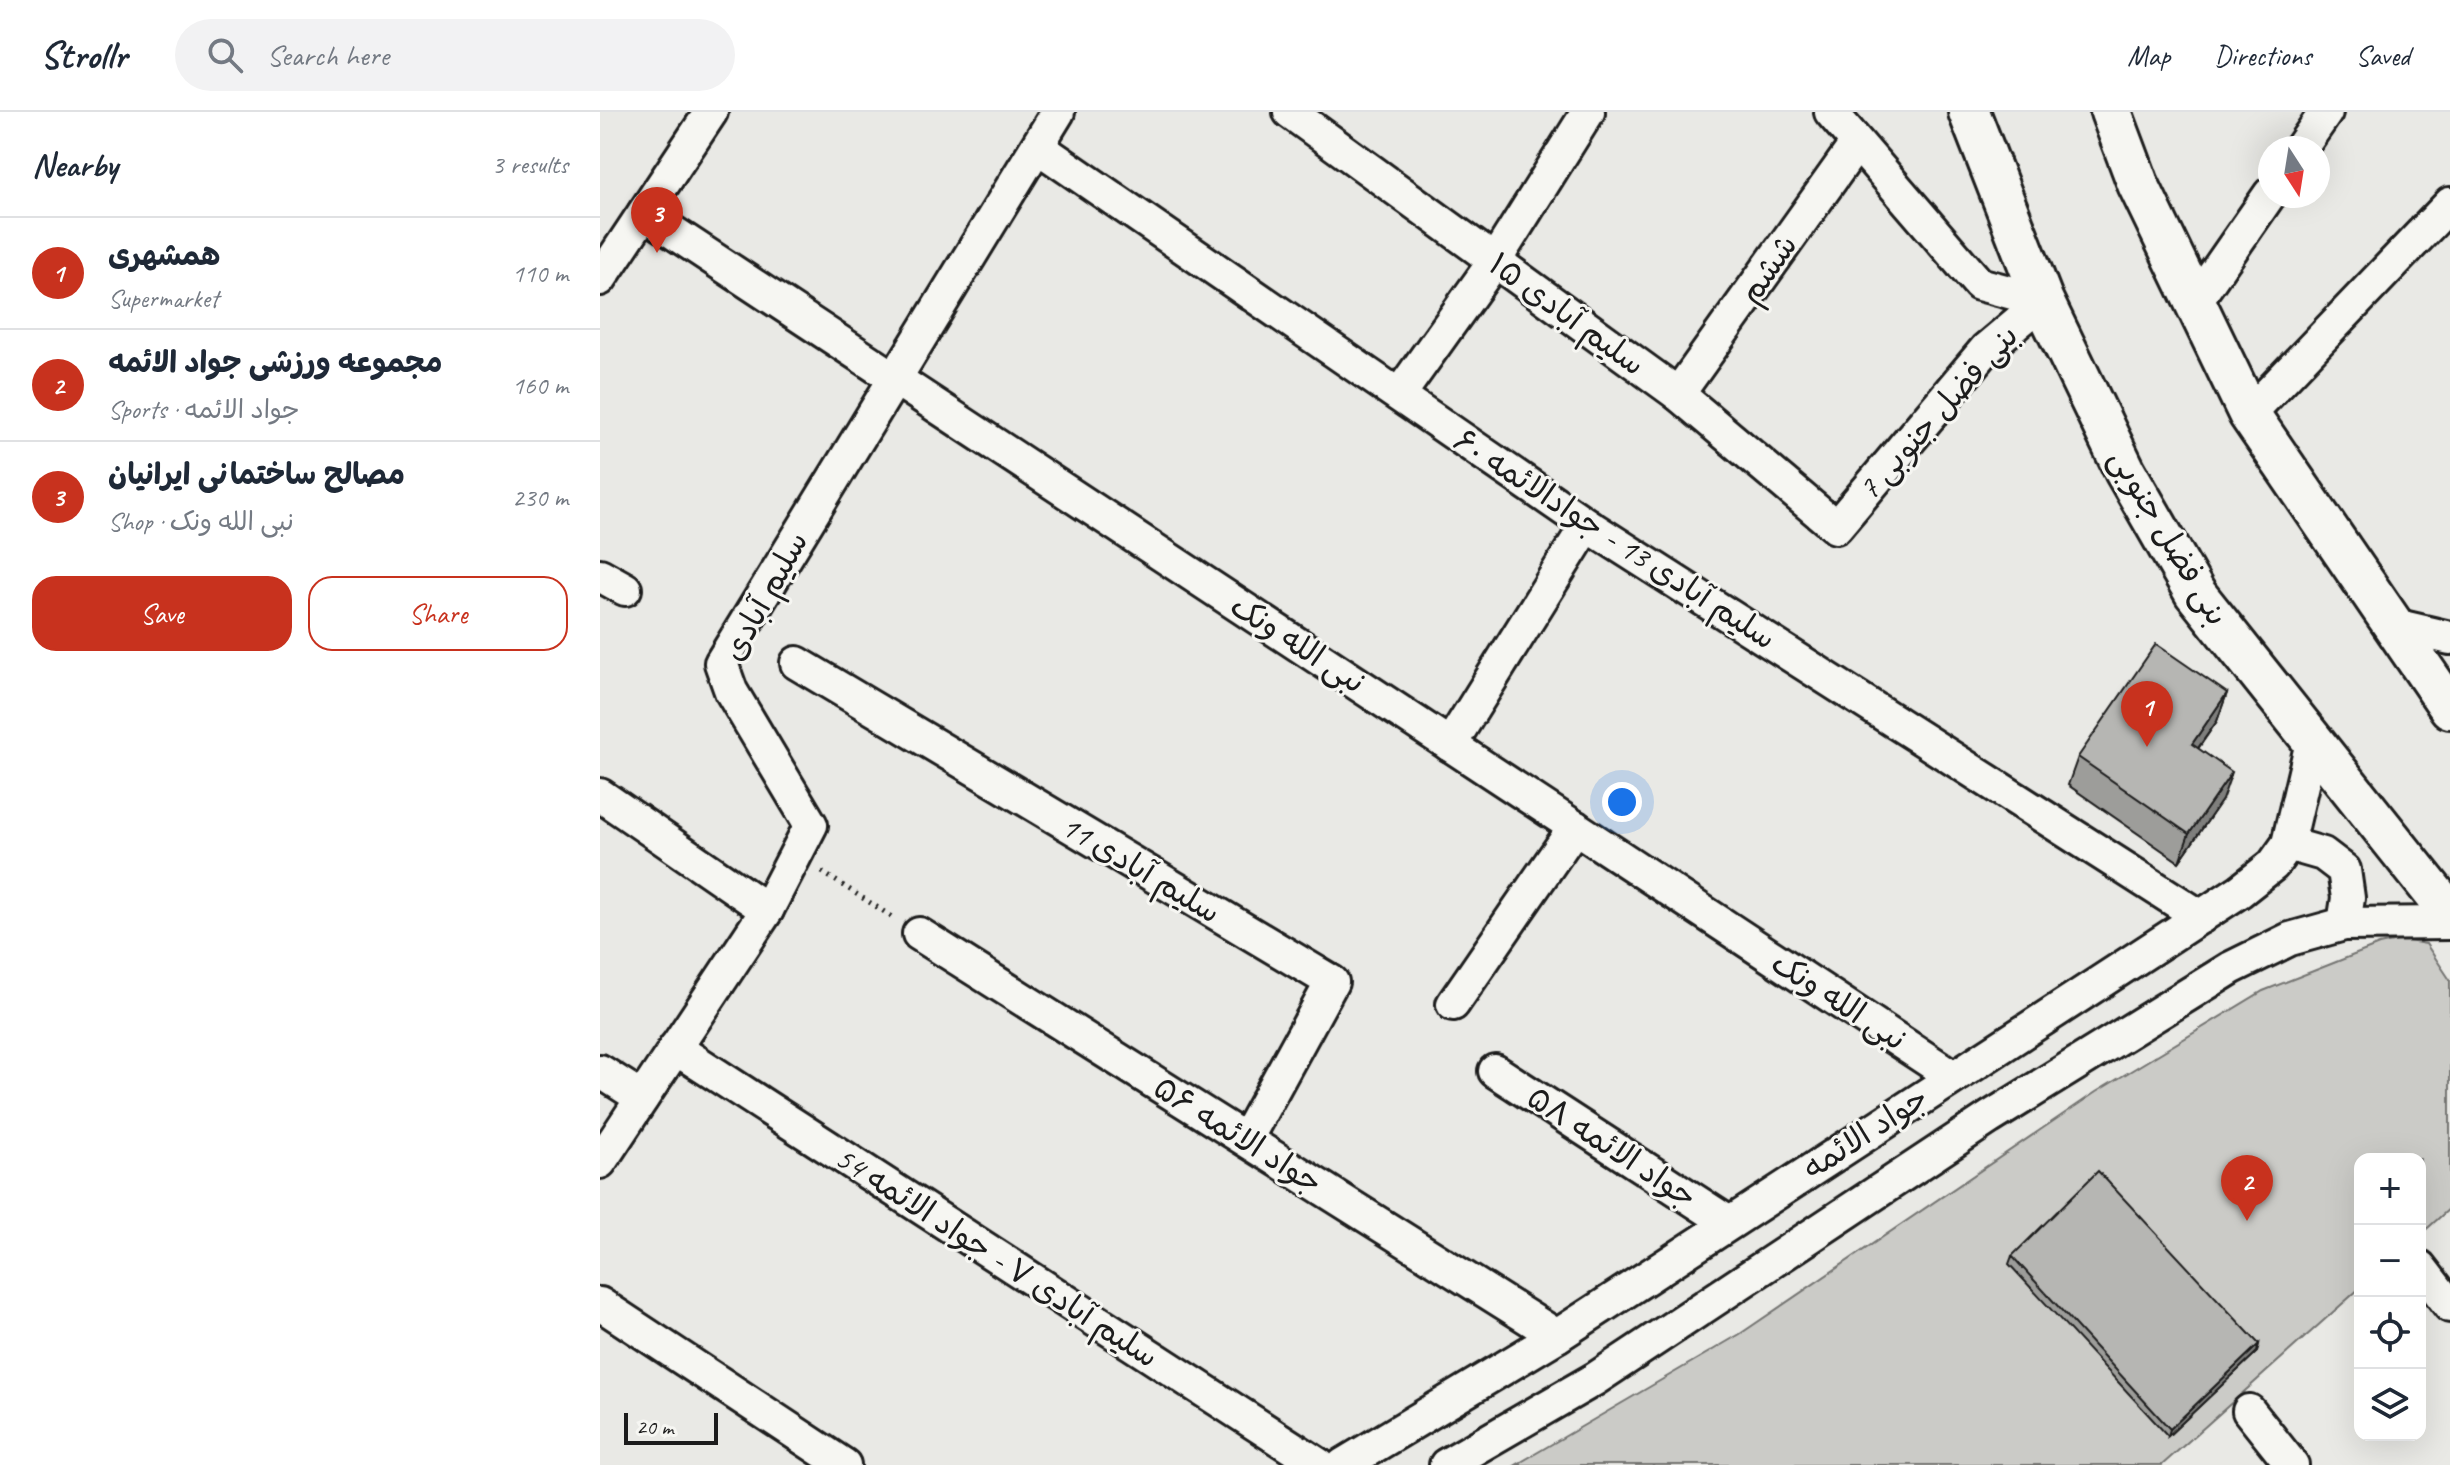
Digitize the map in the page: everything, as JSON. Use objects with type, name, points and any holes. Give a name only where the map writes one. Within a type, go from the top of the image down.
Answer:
[{"type":"main road","name":"بنی فضل جنوبی","points":[[1969,112],[2043,301],[2125,471],[2195,593],[2450,913]]},
{"type":"main road","points":[[2111,112],[2138,184],[2193,305],[2249,414],[2390,624],[2434,673],[2450,708]]},
{"type":"street","points":[[600,279],[711,112]]},
{"type":"street","name":"سلیم آبادی","points":[[600,1162],[767,910],[811,825],[731,691],[721,663],[1058,112]]},
{"type":"street","points":[[1399,395],[1494,262],[1588,112]]},
{"type":"street","points":[[1831,112],[1979,284],[2043,301]]},
{"type":"street","points":[[2309,136],[2326,112]]},
{"type":"street","name":"سلیم آبادی ۱۵","points":[[1301,115],[1494,262],[1678,394],[1836,527]]},
{"type":"street","name":"ششم","points":[[1678,394],[1857,143]]},
{"type":"street","name":"سلیم آبادی 13 - جوادالائمه ۶۰","points":[[1038,147],[1587,525],[2201,917]]},
{"type":"street","points":[[2249,414],[2450,204]]},
{"type":"street","points":[[2193,305],[2260,208]]},
{"type":"street","name":"نبی الله ونک","points":[[644,213],[1952,1076]]},
{"type":"street","name":"بنی فضل جنوبی 7","points":[[1836,527],[1986,349],[2043,301]]},
{"type":"street","points":[[1450,745],[1587,525]]},
{"type":"street","points":[[2390,624],[2450,638]]},
{"type":"street","name":"سلیم آبادی 11","points":[[797,663],[1332,982],[1246,1139]]},
{"type":"street","name":"جواد الائمه","points":[[1343,1465],[1557,1336],[1952,1076],[2201,917],[2273,865],[2288,844],[2312,742]]},
{"type":"street","points":[[600,795],[767,910]]},
{"type":"street","points":[[1453,1004],[1575,827]]},
{"type":"street","points":[[2288,844],[2323,854],[2344,870],[2348,898],[2344,924]]},
{"type":"street","name":"جواد الائمه","points":[[1446,1465],[1595,1379],[1989,1118],[2231,968],[2290,939],[2344,924],[2450,923]]},
{"type":"street","name":"جواد الائمه ۵۶","points":[[919,934],[1557,1336]]},
{"type":"street","name":"سلیم آبادی ۷ - جواد الائمه 54","points":[[675,1048],[1319,1465]]},
{"type":"street","points":[[600,1071],[642,1098]]},
{"type":"street","name":"جواد الائمه ۵۸","points":[[1495,1071],[1729,1223]]},
{"type":"street","points":[[2426,1275],[2450,1306]]},
{"type":"street","points":[[600,1304],[844,1465]]},
{"type":"street","points":[[2249,1411],[2292,1465]]},
{"type":"path","points":[[797,857],[919,934]]},
{"type":"shaded area","points":[[2402,940],[2426,944],[2450,980],[2450,1208],[2426,1230],[2426,1153],[2354,1153],[2354,1293],[2162,1465],[1516,1465],[1740,1334],[2096,1092],[2263,991],[2379,945]]},
{"type":"building","points":[[2156,644],[2227,693],[2192,744],[2232,772],[2189,834],[2078,757]]},
{"type":"building","points":[[2098,1171],[2259,1344],[2170,1429],[2012,1256]]},
{"type":"place","name":"مصالح ساختمانی ایرانیان","points":[[657,253]]},
{"type":"place","name":"همشهری","points":[[2147,747]]},
{"type":"place","name":"مجموعه ورزشی جواد الائمه","points":[[2247,1221]]}]
